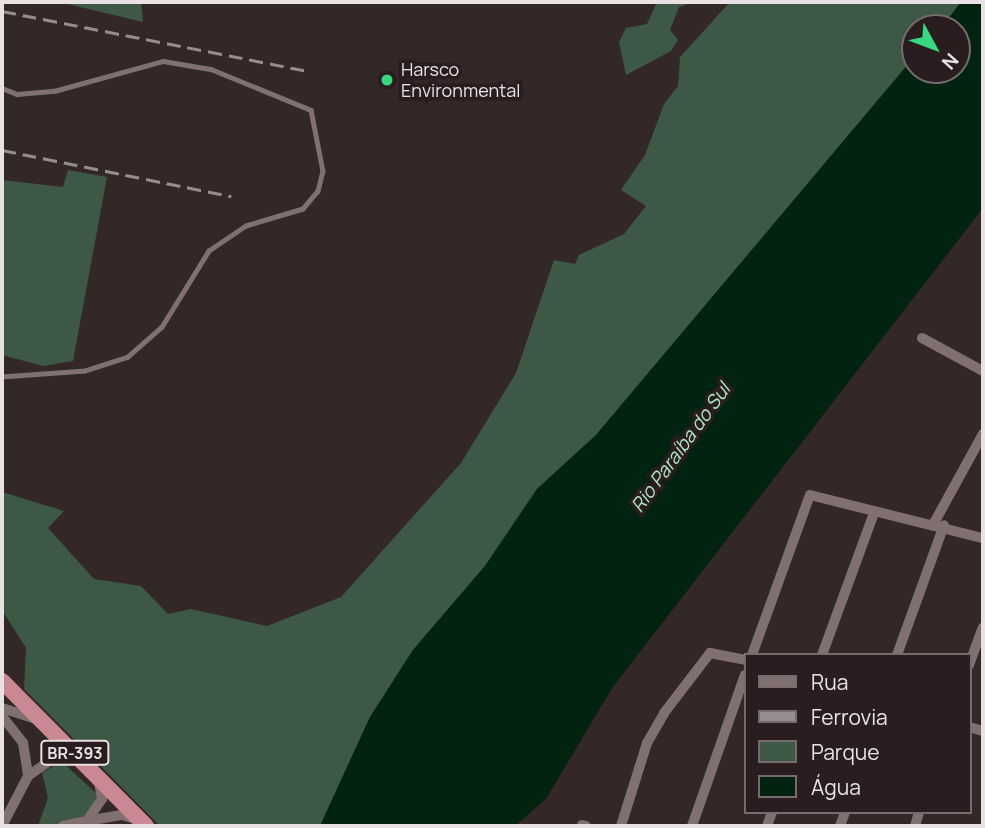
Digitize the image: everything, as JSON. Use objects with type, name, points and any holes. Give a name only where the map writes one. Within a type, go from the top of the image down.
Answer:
[{"type":"highway","name":"BR-393","points":[[3,681],[143,823]]},
{"type":"street","points":[[922,338],[983,370]]},
{"type":"street","points":[[899,653],[939,524],[983,433]]},
{"type":"street","points":[[753,653],[810,495],[874,513],[939,524],[983,538]]},
{"type":"street","points":[[823,653],[874,513]]},
{"type":"street","points":[[971,660],[983,627]]},
{"type":"street","points":[[621,826],[647,743],[664,713],[710,653],[744,660]]},
{"type":"street","points":[[692,826],[744,678]]},
{"type":"street","points":[[2,708],[42,721]]},
{"type":"street","points":[[2,716],[12,724],[25,750],[28,776]]},
{"type":"street","points":[[2,826],[28,776],[57,756],[77,756]]},
{"type":"street","points":[[87,821],[102,799],[98,778]]},
{"type":"street","points":[[63,826],[122,815],[143,823]]},
{"type":"lane","points":[[2,88],[18,94],[54,91],[157,62],[211,69],[311,110],[323,171],[318,191],[303,209],[246,226],[209,251],[162,327],[128,357],[85,371],[2,377]]},
{"type":"green space","points":[[59,2],[141,2],[143,22]]},
{"type":"green space","points":[[657,2],[694,2],[679,7],[670,30],[678,40],[671,51],[626,75],[619,42],[626,28],[647,24]]},
{"type":"green space","points":[[730,2],[961,2],[952,14],[901,14],[901,73],[596,435],[537,489],[485,566],[413,650],[370,717],[320,826],[160,826],[24,689],[26,648],[2,610],[2,492],[64,511],[48,528],[94,579],[141,586],[168,614],[191,609],[267,626],[341,597],[461,463],[516,373],[554,260],[575,264],[579,255],[624,234],[646,206],[621,190],[645,155],[664,104],[678,86],[680,57]]},
{"type":"green space","points":[[68,170],[107,177],[73,361],[43,366],[2,355],[2,180],[63,187]]},
{"type":"green space","points":[[61,761],[97,794],[87,826],[38,826],[48,798],[42,773]]},
{"type":"water","name":"Rio Paraíba do Sul","points":[[961,2],[983,2],[983,208],[612,688],[546,799],[515,826],[320,826],[370,717],[413,650],[485,566],[537,489],[596,435],[901,73],[901,84],[971,84],[971,14],[952,14]]},
{"type":"railway","points":[[2,11],[309,71]]},
{"type":"railway","points":[[2,150],[231,196]]},
{"type":"place","name":"Harsco Environmental","points":[[387,80]]}]
